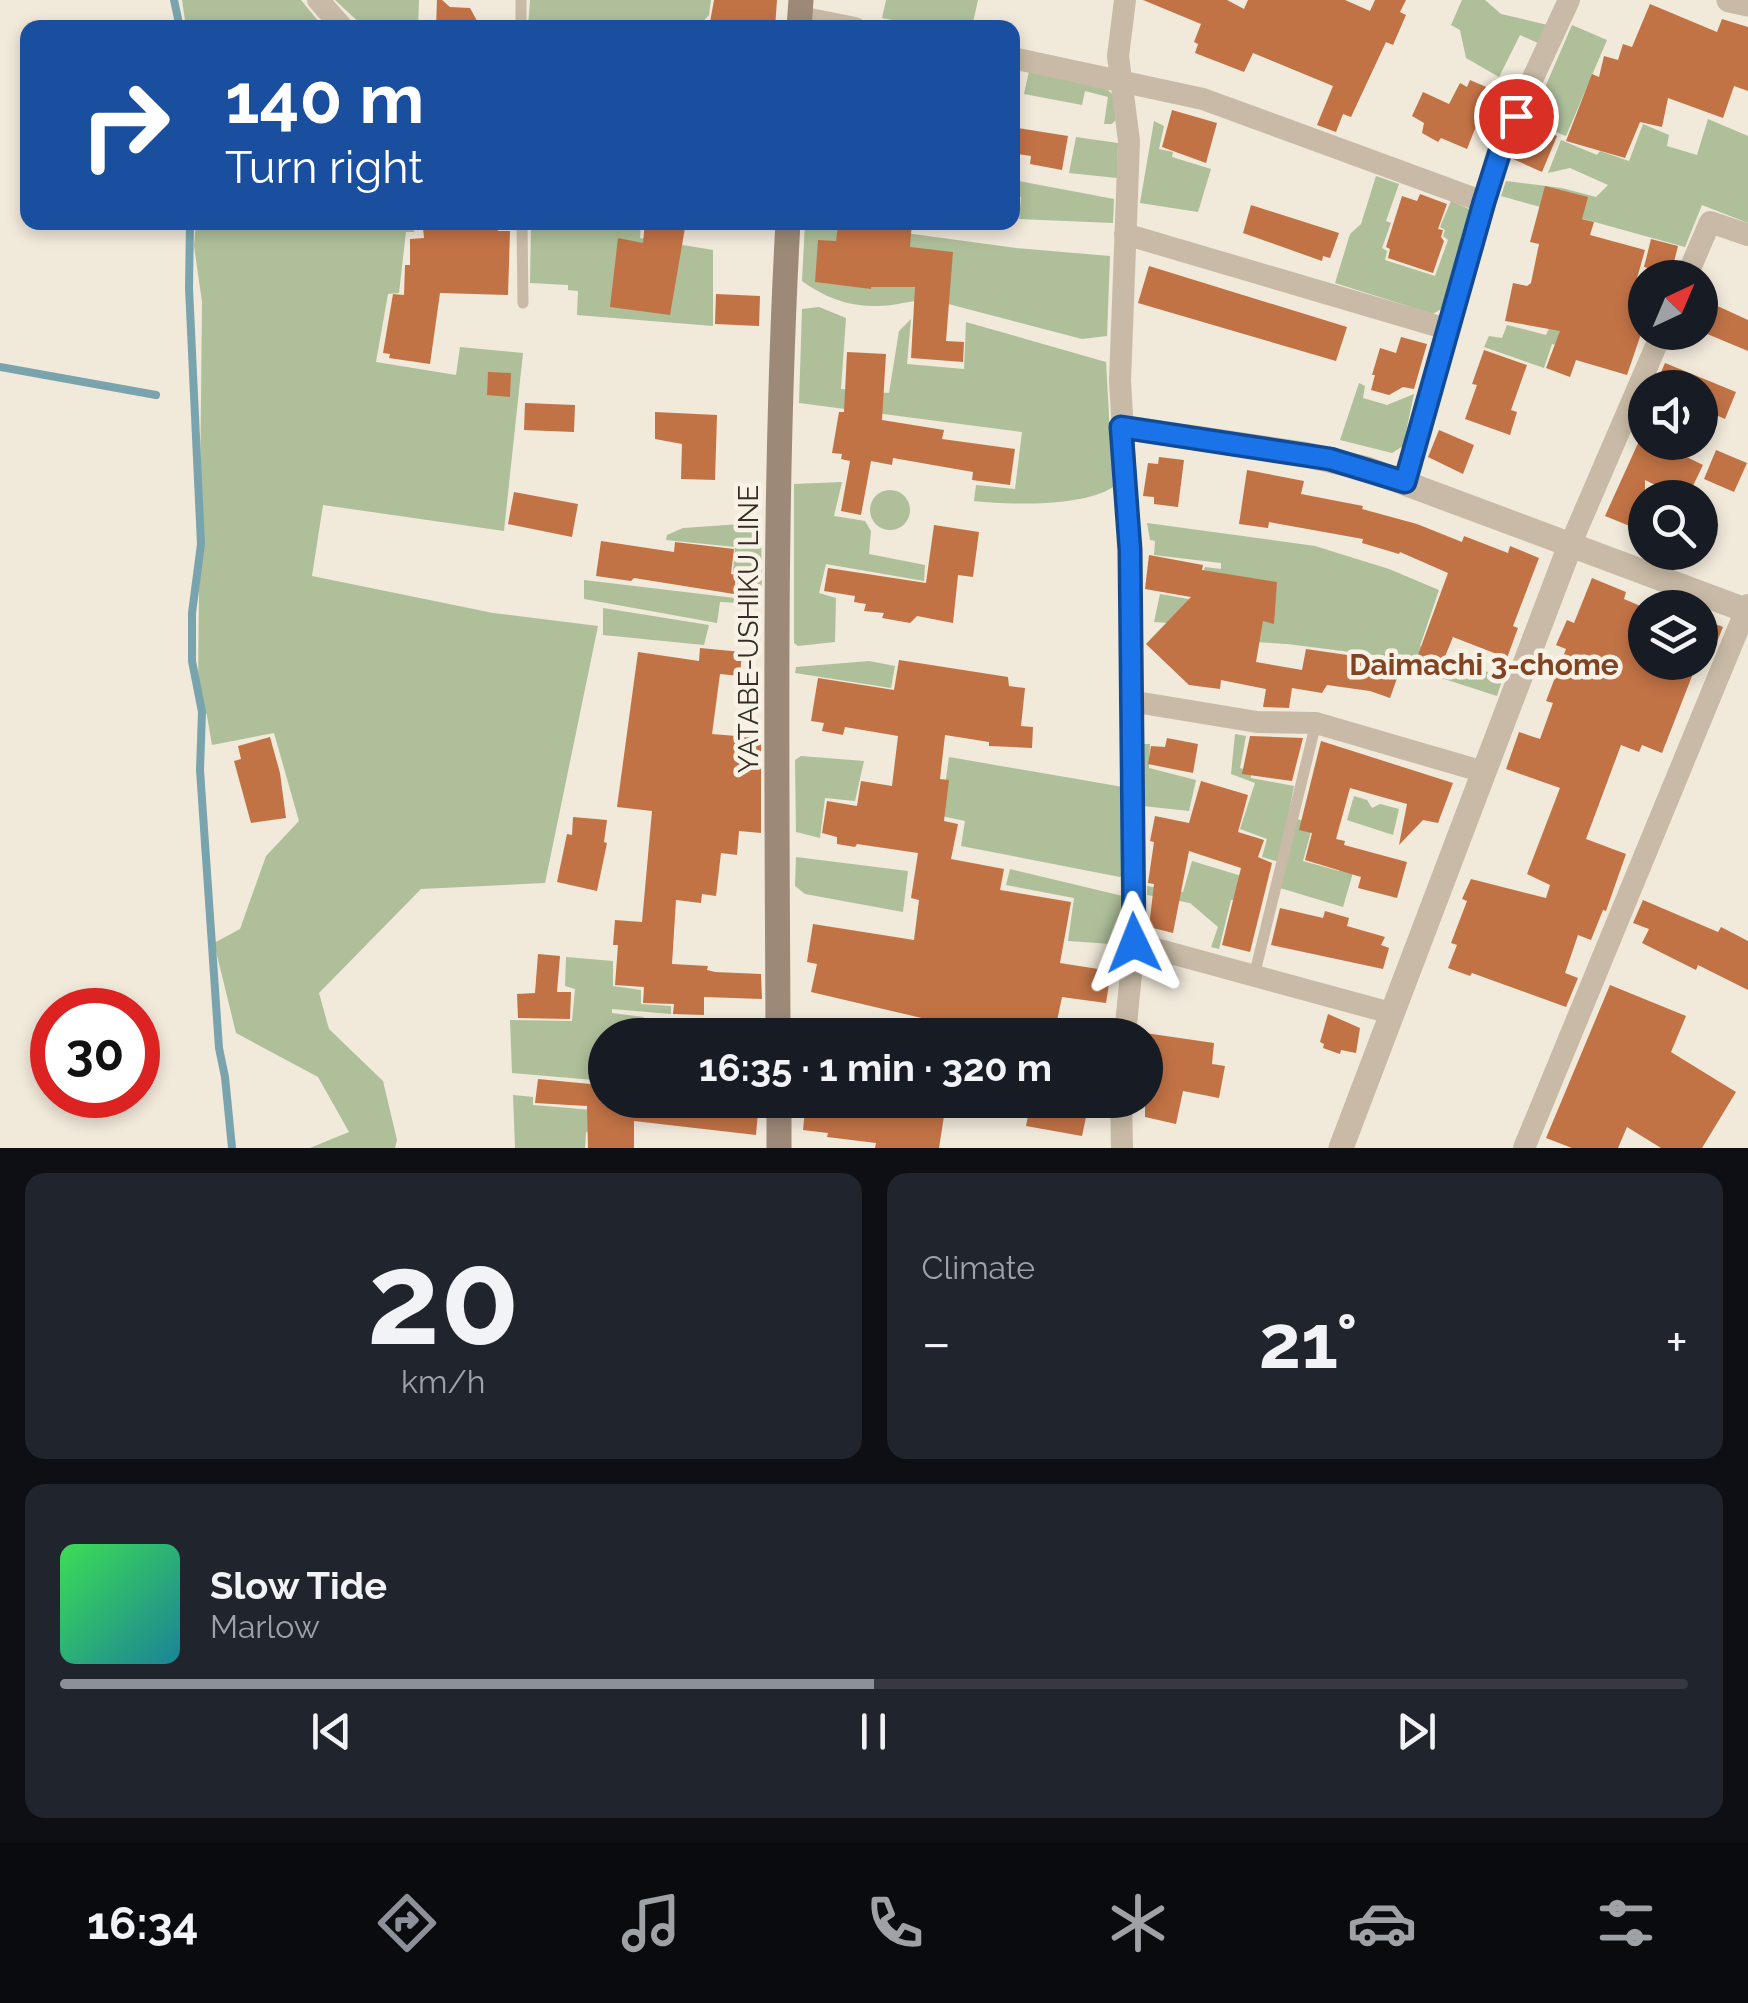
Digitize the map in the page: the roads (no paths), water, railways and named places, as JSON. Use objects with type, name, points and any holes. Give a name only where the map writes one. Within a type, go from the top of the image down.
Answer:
[{"type":"main road","name":"YATABE-USHIKU LINE","points":[[778,1018],[777,518],[788,230]]},
{"type":"main road","points":[[778,1118],[779,1148]]},
{"type":"street","points":[[318,0],[337,20]]},
{"type":"street","points":[[1125,0],[1118,56],[1129,140],[1121,427],[1130,550],[1134,943],[1127,1018]]},
{"type":"street","points":[[1405,482],[1502,145],[1569,0]]},
{"type":"street","points":[[1729,0],[1748,4]]},
{"type":"street","points":[[1020,60],[1203,99],[1484,202]]},
{"type":"street","points":[[1694,260],[1710,222],[1748,235]]},
{"type":"street","points":[[1125,234],[1446,329]]},
{"type":"street","points":[[1341,1148],[1571,543],[1654,350]]},
{"type":"street","points":[[1121,427],[1317,456],[1405,482],[1747,609],[1524,1148]]},
{"type":"street","points":[[1130,700],[1257,722],[1316,723],[1484,772]]},
{"type":"street","points":[[1134,943],[1391,1012]]},
{"type":"street","points":[[1121,1118],[1122,1148]]},
{"type":"lane","points":[[522,230],[523,304]]},
{"type":"lane","points":[[1254,976],[1316,723]]},
{"type":"waterway","points":[[174,0],[178,20]]},
{"type":"waterway","points":[[190,230],[201,544],[192,613],[192,661],[202,712],[200,770],[219,1048],[232,1148]]},
{"type":"waterway","points":[[0,367],[156,395]]},
{"type":"district","name":"Daimachi 3-chome","points":[[1484,664]]}]
